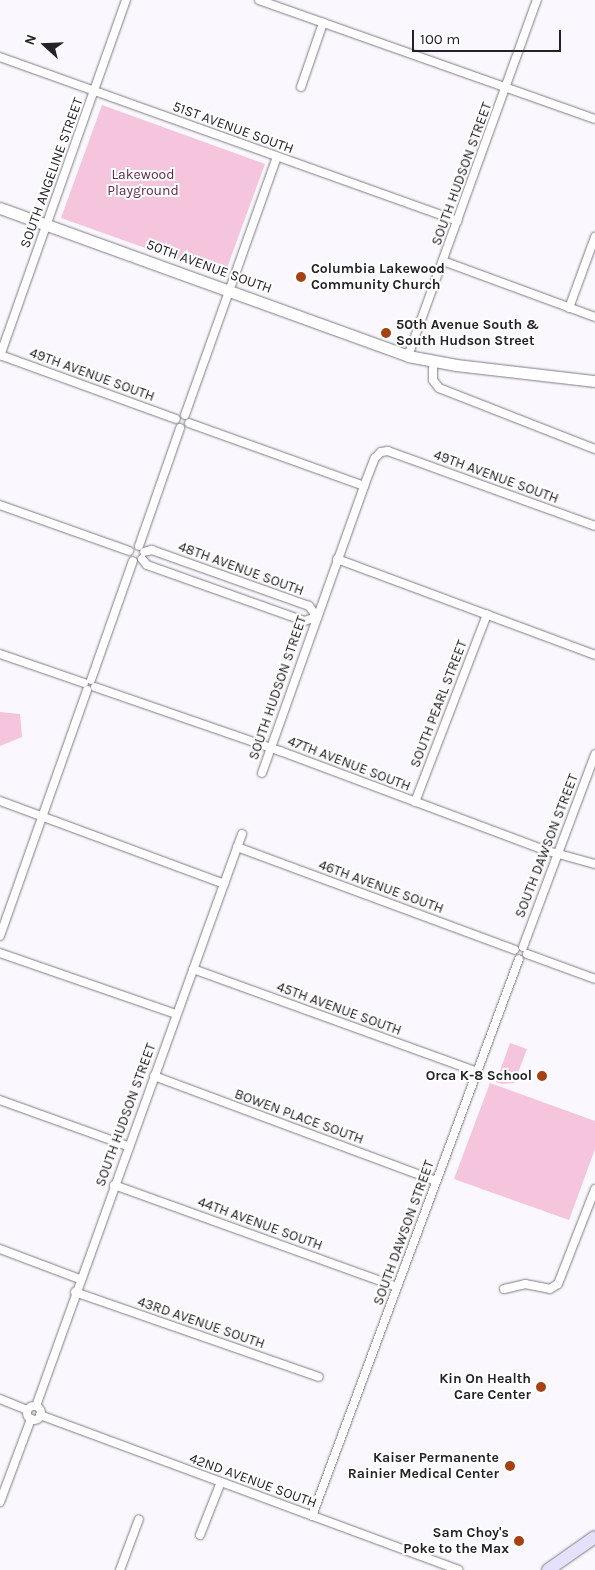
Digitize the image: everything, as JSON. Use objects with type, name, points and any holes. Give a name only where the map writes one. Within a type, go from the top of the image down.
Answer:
[{"type":"main road","points":[[548,1570],[595,1537]]},
{"type":"street","name":"SOUTH ANGELINE STREET","points":[[0,355],[126,0]]},
{"type":"street","points":[[259,0],[595,119]]},
{"type":"street","name":"SOUTH HUDSON STREET","points":[[408,356],[537,0]]},
{"type":"street","points":[[301,87],[324,23]]},
{"type":"street","name":"51ST AVENUE SOUTH","points":[[0,57],[458,221]]},
{"type":"street","points":[[277,157],[185,415],[189,423],[364,486]]},
{"type":"street","name":"50TH AVENUE SOUTH","points":[[0,208],[230,289],[408,356],[433,362],[595,381]]},
{"type":"street","points":[[569,308],[595,237]]},
{"type":"street","points":[[443,262],[595,317]]},
{"type":"street","name":"49TH AVENUE SOUTH","points":[[0,355],[176,419]]},
{"type":"street","points":[[433,362],[432,380],[439,388],[595,449]]},
{"type":"street","points":[[0,936],[133,561],[142,553],[180,428],[176,419],[185,415]]},
{"type":"street","points":[[180,428],[189,423]]},
{"type":"street","name":"SOUTH HUDSON STREET","points":[[262,773],[364,486],[375,458],[381,452],[388,451]]},
{"type":"street","name":"49TH AVENUE SOUTH","points":[[388,451],[595,526]]},
{"type":"street","points":[[0,505],[129,551],[142,553]]},
{"type":"street","name":"48TH AVENUE SOUTH","points":[[152,550],[309,606],[316,618],[304,621],[147,565],[142,553],[152,550]]},
{"type":"street","points":[[129,551],[133,561]]},
{"type":"street","points":[[338,558],[595,655]]},
{"type":"street","name":"SOUTH PEARL STREET","points":[[415,802],[487,614]]},
{"type":"street","name":"47TH AVENUE SOUTH","points":[[0,654],[271,749],[558,853],[595,864]]},
{"type":"street","name":"SOUTH DAWSON STREET","points":[[519,948],[558,853],[595,754]]},
{"type":"street","points":[[0,801],[224,884]]},
{"type":"street","name":"SOUTH HUDSON STREET","points":[[36,1406],[75,1292],[242,834]]},
{"type":"street","name":"46TH AVENUE SOUTH","points":[[237,847],[519,948]]},
{"type":"street","points":[[519,948],[527,954],[595,979]]},
{"type":"street","points":[[518,959],[519,948]]},
{"type":"street","points":[[0,953],[176,1014]]},
{"type":"street","points":[[518,959],[527,954]]},
{"type":"street","name":"SOUTH DAWSON STREET","points":[[312,1516],[518,959]]},
{"type":"street","name":"45TH AVENUE SOUTH","points":[[193,969],[477,1072]]},
{"type":"street","name":"BOWEN PLACE SOUTH","points":[[154,1076],[436,1181]]},
{"type":"street","points":[[0,1100],[128,1146]]},
{"type":"street","name":"44TH AVENUE SOUTH","points":[[114,1185],[397,1287]]},
{"type":"street","points":[[504,1289],[525,1284],[550,1289],[562,1279],[595,1189]]},
{"type":"street","points":[[0,1249],[80,1279]]},
{"type":"street","name":"43RD AVENUE SOUTH","points":[[75,1292],[319,1377]]},
{"type":"street","points":[[0,1399],[27,1410],[31,1419],[0,1502]]},
{"type":"street","points":[[27,1410],[36,1406],[40,1415],[31,1419]]},
{"type":"street","name":"42ND AVENUE SOUTH","points":[[40,1415],[458,1570]]},
{"type":"street","points":[[200,1535],[221,1482]]},
{"type":"street","points":[[120,1570],[139,1519]]},
{"type":"green space","name":"Lakewood Playground","points":[[102,105],[265,164],[224,276],[61,218]]},
{"type":"green space","points":[[0,712],[20,714],[22,737],[0,746]]},
{"type":"green space","points":[[510,1043],[527,1049],[514,1083],[502,1084],[496,1082]]},
{"type":"green space","points":[[490,1083],[595,1121],[595,1149],[569,1220],[454,1179]]},
{"type":"place","name":"Columbia Lakewood Community Church","points":[[301,277]]},
{"type":"place","name":"50th Avenue South & South Hudson Street","points":[[386,333]]},
{"type":"place","name":"Orca K-8 School","points":[[542,1076]]},
{"type":"place","name":"Kin On Health Care Center","points":[[541,1387]]},
{"type":"place","name":"Kaiser Permanente Rainier Medical Center","points":[[510,1466]]},
{"type":"place","name":"Sam Choy's Poke to the Max","points":[[519,1541]]}]
